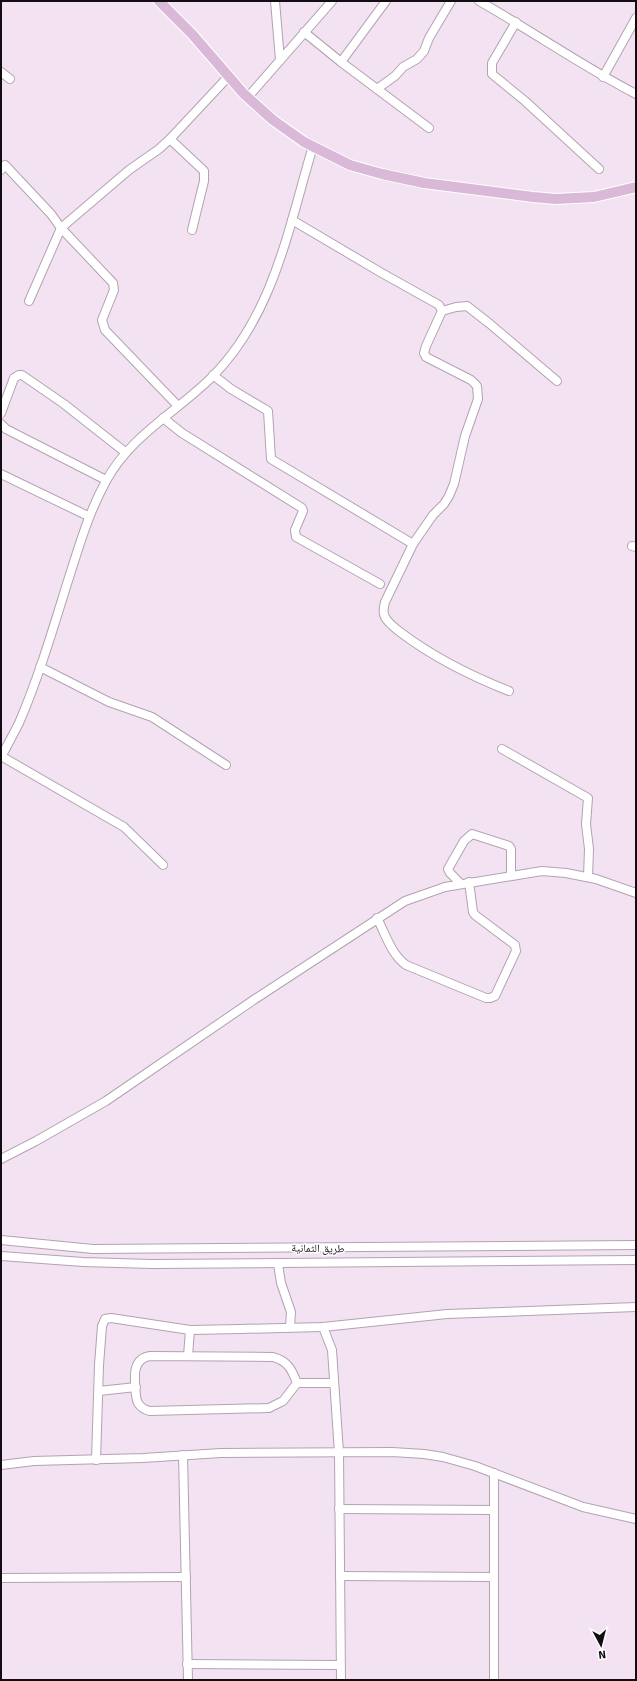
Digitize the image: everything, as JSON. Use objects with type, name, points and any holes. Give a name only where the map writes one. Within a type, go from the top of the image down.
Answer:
[{"type":"main road","points":[[159,1],[192,34],[228,77],[273,120],[313,146],[350,165],[402,179],[556,199],[594,197],[636,187]]},
{"type":"street","points":[[248,97],[332,1]]},
{"type":"street","points":[[341,62],[386,1]]},
{"type":"street","points":[[377,89],[395,76],[403,67],[417,59],[424,51],[428,38],[452,1]]},
{"type":"street","points":[[479,1],[516,22],[603,77],[636,94]]},
{"type":"street","points":[[277,2],[280,60]]},
{"type":"street","points":[[603,77],[636,18]]},
{"type":"street","points":[[516,22],[492,63],[492,74],[525,101],[599,169]]},
{"type":"street","points":[[304,32],[341,62],[429,128]]},
{"type":"street","points":[[1,72],[10,79]]},
{"type":"street","points":[[29,301],[61,228],[129,170],[159,149],[228,77]]},
{"type":"street","points":[[170,139],[204,171],[204,181],[192,230]]},
{"type":"street","points":[[163,865],[124,827],[1,757],[19,722],[40,667],[88,516],[106,480],[125,452],[138,439],[213,375],[236,348],[259,310],[274,277],[313,146]]},
{"type":"street","points":[[2,165],[51,214],[61,228],[113,283],[114,290],[102,320],[105,330],[178,406]]},
{"type":"street","points":[[292,220],[439,305],[442,312]]},
{"type":"street","points":[[509,691],[440,659],[414,643],[394,628],[386,619],[383,611],[385,602],[413,544],[433,515],[444,504],[449,496],[454,484],[465,436],[478,399],[477,386],[470,380],[426,356],[424,353],[442,312],[456,307],[467,306],[557,381]]},
{"type":"street","points":[[1,413],[14,378],[19,374],[64,404],[125,452]]},
{"type":"street","points":[[213,375],[231,389],[268,411],[271,459],[413,544]]},
{"type":"street","points":[[163,418],[182,433],[302,508],[303,511],[295,530],[296,537],[380,584]]},
{"type":"street","points":[[1,424],[6,429],[106,480]]},
{"type":"street","points":[[1,474],[88,516]]},
{"type":"street","points":[[40,667],[109,702],[152,717],[226,765]]},
{"type":"street","points":[[502,749],[588,798],[586,824],[589,849],[588,877]]},
{"type":"street","points":[[377,918],[392,951],[399,960],[406,965],[486,998],[493,998],[496,996],[516,951],[516,947],[475,915],[465,883],[450,873],[448,869],[464,840],[472,834],[509,846],[511,849],[511,875]]},
{"type":"street","points":[[1,1159],[106,1101],[377,918],[405,901],[445,887],[542,871],[588,877],[636,893]]},
{"type":"street","name":"طريق الثمانية","points":[[1,1240],[93,1250],[636,1246]]},
{"type":"street","points":[[1,1256],[117,1264],[278,1264],[636,1260]]},
{"type":"street","points":[[278,1264],[282,1287],[291,1312],[290,1327]]},
{"type":"street","points":[[96,1460],[102,1326],[104,1319],[111,1318],[190,1330],[323,1327],[447,1314],[636,1307]]},
{"type":"street","points":[[323,1327],[331,1346],[338,1453],[340,1680]]},
{"type":"street","points":[[188,1356],[190,1330]]},
{"type":"street","points":[[150,1356],[274,1357],[287,1363],[297,1383],[283,1401],[277,1405],[260,1409],[150,1411],[145,1410],[137,1401],[136,1368],[143,1357],[150,1356]]},
{"type":"street","points":[[297,1383],[334,1383]]},
{"type":"street","points":[[99,1391],[136,1387]]},
{"type":"street","points":[[1,1465],[34,1461],[96,1460],[221,1453],[392,1452],[430,1455],[443,1457],[494,1473],[583,1507],[636,1519]]},
{"type":"street","points":[[183,1455],[188,1680]]},
{"type":"street","points":[[494,1473],[494,1680]]},
{"type":"street","points":[[339,1509],[494,1510]]},
{"type":"street","points":[[340,1576],[493,1577]]},
{"type":"street","points":[[1,1578],[186,1577]]},
{"type":"street","points":[[187,1664],[340,1665]]}]
